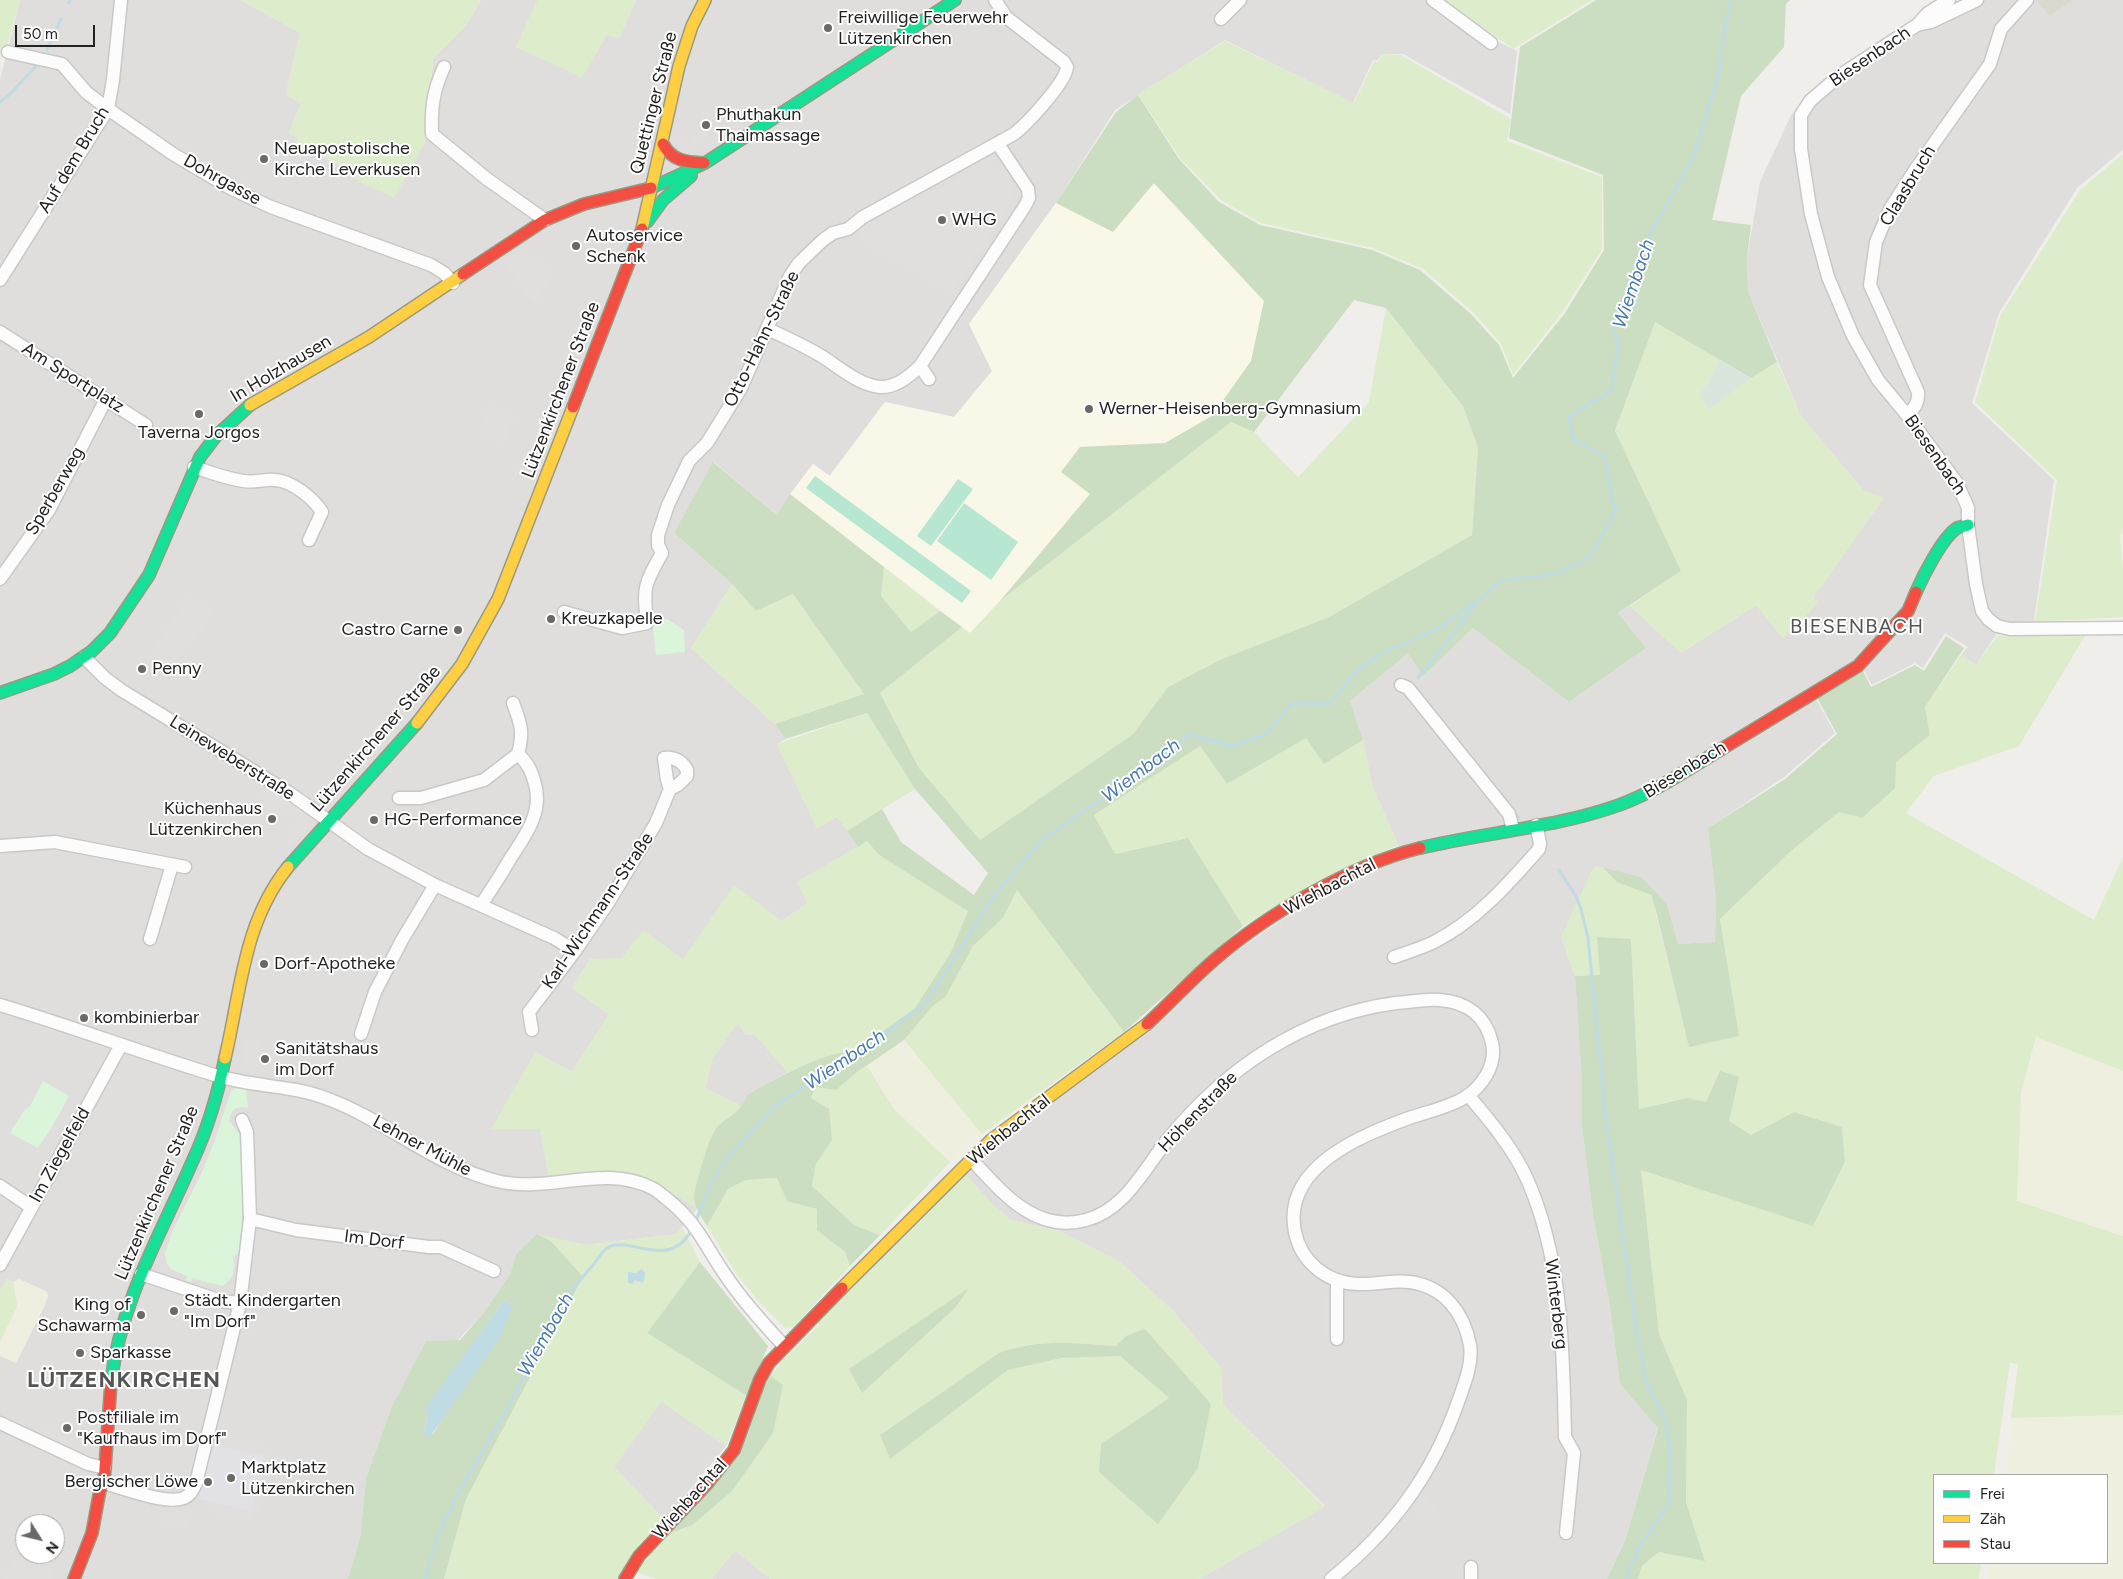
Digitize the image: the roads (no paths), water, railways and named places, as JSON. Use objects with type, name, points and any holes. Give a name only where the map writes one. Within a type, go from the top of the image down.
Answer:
[{"type":"street","name":"Auf dem Bruch","points":[[0,280],[108,108],[113,80],[121,0]]},
{"type":"street","name":"Quettinger Straße","points":[[651,188],[663,144],[683,52],[692,26],[705,0]]},
{"type":"street","points":[[651,188],[705,163],[956,0]]},
{"type":"street","name":"Otto-Hahn-Straße","points":[[564,612],[622,628],[647,623],[644,598],[645,584],[662,554],[658,545],[658,535],[668,505],[689,461],[707,443],[741,388],[768,329],[778,301],[790,276],[799,263],[833,233],[848,230],[863,217],[1014,134],[1028,123],[1064,76],[1067,66],[1060,58],[1006,17],[995,0]]},
{"type":"street","points":[[1221,19],[1240,0]]},
{"type":"street","points":[[1433,0],[1490,43]]},
{"type":"street","name":"Biesenbach","points":[[1513,829],[1584,816],[1631,802],[1651,792],[1858,666],[1908,611],[1925,572],[1948,538],[1958,528],[1968,524],[1968,508],[1957,483],[1907,415],[1878,380],[1853,336],[1828,277],[1811,214],[1800,132],[1801,115],[1810,101],[1823,89],[1917,25],[1928,13],[1949,0]]},
{"type":"street","points":[[1917,25],[1931,22],[1977,0]]},
{"type":"street","name":"Claasbruch","points":[[1907,415],[1919,399],[1918,392],[1870,285],[1876,242],[1890,209],[1905,185],[1990,64],[2004,24],[2027,0]]},
{"type":"street","name":"Dohrgasse","points":[[8,52],[62,64],[86,92],[173,154],[232,189],[271,207],[431,265],[444,273],[452,283]]},
{"type":"street","points":[[444,67],[435,88],[432,110],[432,134],[487,179],[545,220]]},
{"type":"street","points":[[663,144],[670,155],[676,160],[705,163]]},
{"type":"street","points":[[768,329],[802,345],[870,385],[889,386],[903,380],[920,366],[1025,206],[1028,198],[1028,189],[998,144]]},
{"type":"street","points":[[643,226],[663,200],[705,163]]},
{"type":"street","name":"In Holzhausen","points":[[0,693],[54,674],[84,657],[100,644],[114,628],[149,575],[194,467],[216,436],[252,404],[369,337],[545,220],[584,204],[651,188]]},
{"type":"street","name":"Lützenkirchener Straße","points":[[74,1579],[88,1547],[100,1490],[104,1483],[110,1381],[124,1319],[141,1274],[195,1158],[209,1121],[221,1076],[250,939],[260,911],[277,883],[328,822],[422,718],[457,672],[477,639],[504,585],[643,226],[651,188]]},
{"type":"street","points":[[621,195],[634,204],[639,211],[643,226]]},
{"type":"street","name":"Am Sportplatz","points":[[0,332],[105,401],[113,403],[146,425]]},
{"type":"street","points":[[920,366],[929,379]]},
{"type":"street","name":"Sperberweg","points":[[0,579],[49,510],[105,401]]},
{"type":"street","points":[[194,467],[239,481],[275,480],[298,489],[317,504],[322,512],[309,540]]},
{"type":"street","points":[[1968,524],[1976,584],[1982,611],[1997,626],[2010,629],[2123,628]]},
{"type":"street","name":"Leineweberstraße","points":[[84,657],[105,678],[121,690],[288,792],[368,849],[436,886],[554,938],[575,951]]},
{"type":"street","points":[[1401,685],[1408,688],[1509,814],[1513,829]]},
{"type":"street","points":[[400,798],[421,798],[484,780],[518,754],[523,737],[521,724],[513,703]]},
{"type":"street","points":[[481,905],[530,828],[534,818],[537,805],[537,791],[532,772],[525,760],[518,754]]},
{"type":"street","name":"Karl-Wichmann-Straße","points":[[532,1030],[529,1012],[575,951],[610,900],[656,823],[670,789]]},
{"type":"street","points":[[1394,957],[1442,937],[1498,894],[1539,849],[1540,843],[1536,826]]},
{"type":"street","name":"Wiehbachtal","points":[[625,1579],[639,1556],[707,1484],[734,1450],[760,1379],[769,1363],[971,1159],[1013,1122],[1137,1032],[1214,960],[1240,939],[1291,906],[1357,870],[1399,854],[1513,829]]},
{"type":"street","points":[[0,846],[55,842],[178,866],[150,939]]},
{"type":"street","points":[[361,1034],[375,992],[402,940],[436,886]]},
{"type":"street","name":"Höhenstraße","points":[[971,1159],[1004,1195],[1019,1207],[1045,1221],[1071,1223],[1088,1220],[1106,1212],[1124,1197],[1170,1137],[1221,1084],[1244,1065],[1268,1049],[1301,1031],[1363,1009],[1429,1000],[1451,1001],[1467,1006],[1479,1014],[1489,1032],[1494,1048],[1490,1068],[1483,1080],[1468,1095],[1454,1103],[1392,1125],[1344,1148],[1322,1162],[1308,1176],[1298,1194],[1294,1212],[1294,1230],[1299,1246],[1309,1262],[1321,1273],[1337,1280],[1361,1284],[1407,1281],[1425,1285],[1442,1294],[1455,1306],[1466,1328],[1471,1353],[1466,1380],[1454,1414],[1421,1482],[1386,1528],[1359,1556],[1331,1579]]},
{"type":"street","name":"Lehner Mühle","points":[[0,1005],[221,1076],[300,1090],[348,1106],[446,1162],[500,1182],[537,1185],[606,1177],[626,1178],[653,1188],[694,1224],[724,1273],[784,1346]]},
{"type":"street","name":"Im Ziegelfeld","points":[[0,1265],[122,1045]]},
{"type":"street","name":"Winterberg","points":[[1468,1095],[1497,1131],[1526,1178],[1546,1233],[1559,1306],[1565,1437],[1574,1453],[1566,1533]]},
{"type":"street","points":[[104,1483],[165,1499],[184,1498],[190,1494],[196,1483],[240,1303],[250,1219],[247,1132],[242,1120]]},
{"type":"street","points":[[0,1186],[31,1207]]},
{"type":"street","name":"Im Dorf","points":[[250,1219],[296,1230],[441,1247],[494,1271]]},
{"type":"street","points":[[141,1274],[221,1301],[240,1303]]},
{"type":"street","points":[[1337,1280],[1337,1339]]},
{"type":"street","points":[[0,1423],[88,1464],[105,1468]]},
{"type":"street","name":"Lützenkirchener Straße","points":[[98,1549],[109,1493],[104,1483]]},
{"type":"water","points":[[642,1269],[645,1273],[642,1283],[635,1280],[632,1284],[628,1283],[628,1272],[636,1273]]},
{"type":"water","points":[[504,1300],[513,1306],[499,1339],[432,1434],[427,1438],[424,1433],[427,1418],[426,1407]]},
{"type":"waterway","name":"Wiembach","points":[[695,1223],[721,1165],[775,1106],[870,1045],[925,1004],[997,892],[1041,841],[1088,808],[1146,772],[1190,734],[1231,746],[1265,735],[1293,703],[1329,704],[1359,669],[1380,654],[1437,629],[1501,581],[1557,574],[1591,556],[1616,510],[1605,456],[1574,440],[1569,418],[1612,388],[1618,346],[1614,330],[1649,236],[1694,156],[1719,72],[1721,48],[1731,0]]},
{"type":"waterway","points":[[47,50],[61,19]]},
{"type":"waterway","points":[[0,102],[39,63]]},
{"type":"waterway","points":[[1418,678],[1477,602]]},
{"type":"waterway","points":[[1416,688],[1422,696]]},
{"type":"waterway","points":[[1427,702],[1432,708]]},
{"type":"waterway","points":[[1513,811],[1519,818]]},
{"type":"waterway","points":[[1559,870],[1576,896],[1588,938],[1605,1111],[1635,1321],[1646,1381],[1664,1417],[1670,1449],[1669,1505],[1640,1545],[1626,1579]]},
{"type":"waterway","name":"Wiembach","points":[[425,1579],[445,1519],[508,1408],[551,1325],[580,1280],[607,1248],[616,1245],[626,1245],[649,1250],[661,1251],[672,1249],[683,1242],[692,1229]]},
{"type":"place","name":"Freiwillige Feuerwehr Lützenkirchen","points":[[828,28]]},
{"type":"place","name":"Phuthakun Thaimassage","points":[[706,125]]},
{"type":"place","name":"Neuapostolische Kirche Leverkusen","points":[[264,159]]},
{"type":"place","name":"WHG","points":[[942,220]]},
{"type":"place","name":"Autoservice Schenk","points":[[576,246]]},
{"type":"place","name":"Werner-Heisenberg-Gymnasium","points":[[1089,409]]},
{"type":"place","name":"Taverna Jorgos","points":[[199,414]]},
{"type":"place","name":"Kreuzkapelle","points":[[551,619]]},
{"type":"place","name":"Castro Carne","points":[[458,630]]},
{"type":"place","name":"Penny","points":[[142,669]]},
{"type":"place","name":"Küchenhaus Lützenkirchen","points":[[272,819]]},
{"type":"place","name":"HG-Performance","points":[[374,820]]},
{"type":"place","name":"Dorf-Apotheke","points":[[264,964]]},
{"type":"place","name":"kombinierbar","points":[[84,1018]]},
{"type":"place","name":"Sanitätshaus im Dorf","points":[[265,1059]]},
{"type":"place","name":"Städt. Kindergarten \"Im Dorf\"","points":[[174,1311]]},
{"type":"place","name":"King of Schawarma","points":[[141,1315]]},
{"type":"place","name":"Sparkasse","points":[[80,1353]]},
{"type":"place","name":"Postfiliale im \"Kaufhaus im Dorf\"","points":[[67,1428]]},
{"type":"place","name":"Marktplatz Lützenkirchen","points":[[231,1478]]},
{"type":"place","name":"Bergischer Löwe","points":[[208,1482]]},
{"type":"district","name":"BIESENBACH","points":[[1857,627]]},
{"type":"district","name":"LÜTZENKIRCHEN","points":[[124,1381]]}]
